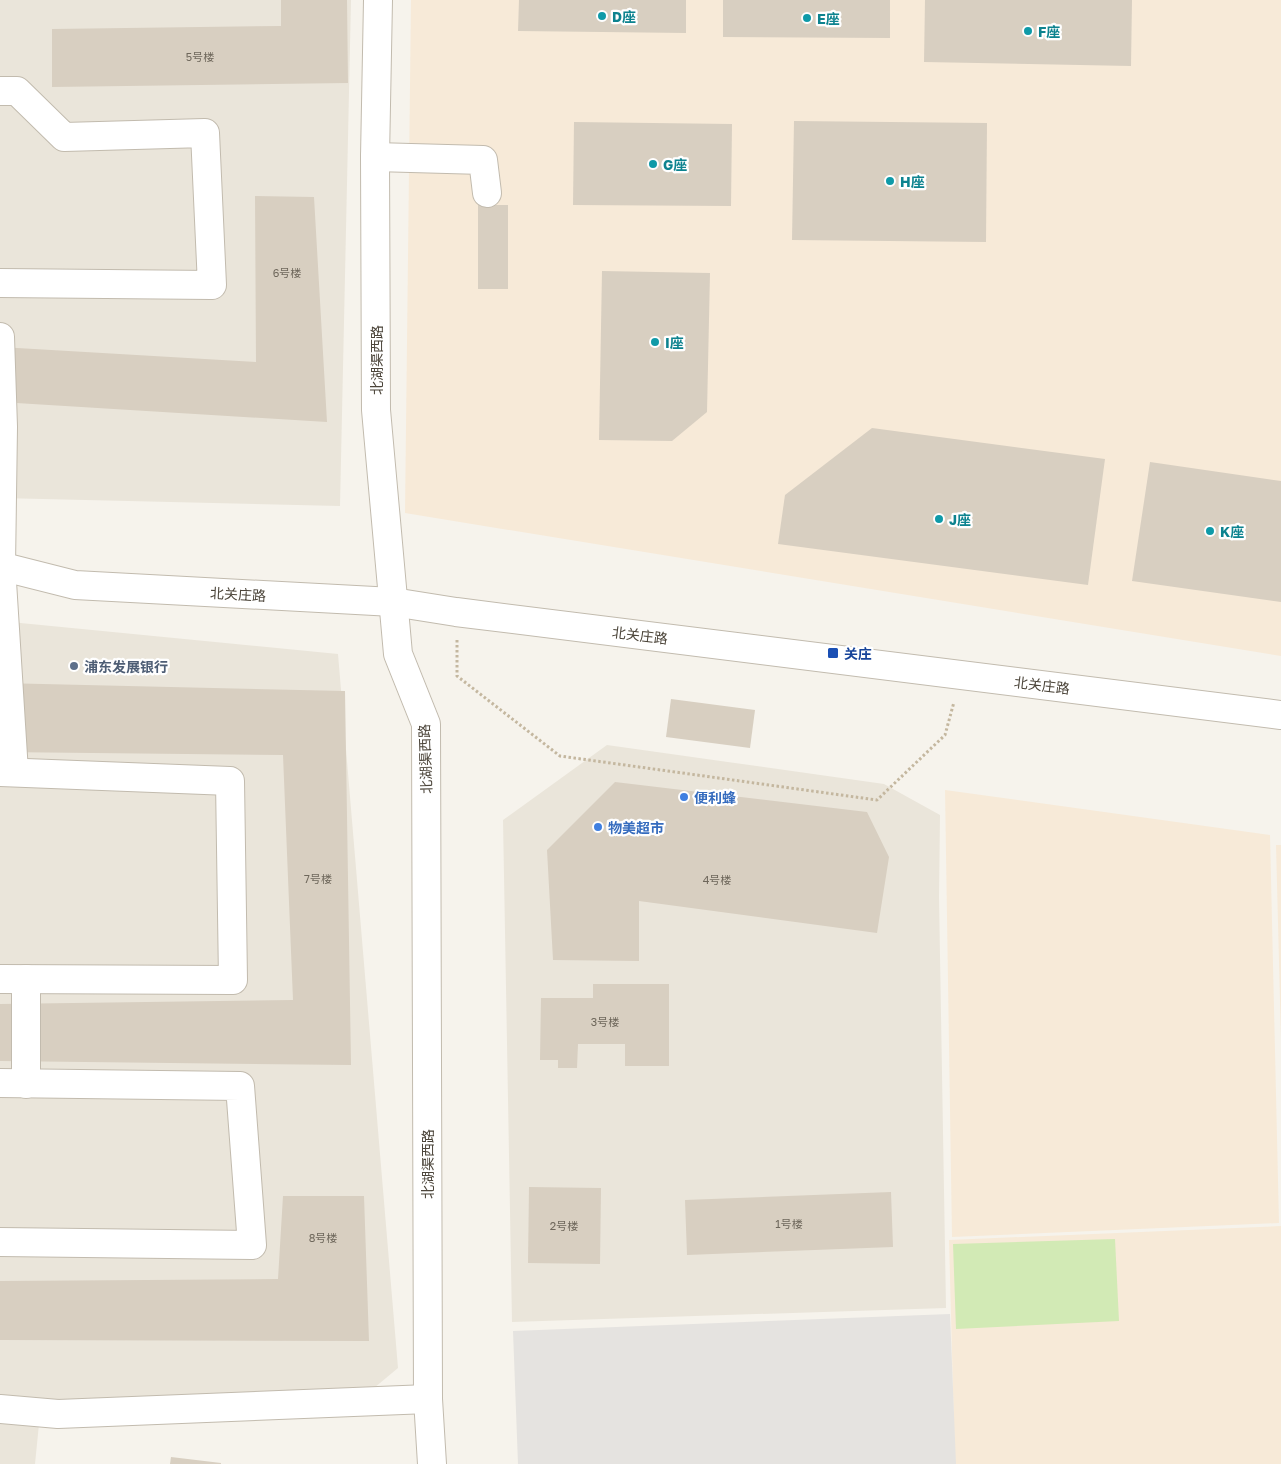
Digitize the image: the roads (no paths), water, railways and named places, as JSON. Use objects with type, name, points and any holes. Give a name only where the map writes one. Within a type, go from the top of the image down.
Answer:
[{"type":"street","name":"北湖渠西路","points":[[378,0],[375,157],[376,410],[398,654],[426,724],[428,1400],[432,1464]]},
{"type":"street","points":[[0,91],[17,91],[64,137],[206,133],[212,285],[0,283]]},
{"type":"street","points":[[375,157],[483,160],[487,193]]},
{"type":"street","points":[[0,337],[3,427],[1,566],[7,772],[230,781],[233,980],[13,979],[13,1083],[240,1086],[252,1245],[0,1242]]},
{"type":"street","name":"北关庄路","points":[[1,566],[75,585],[393,602],[456,612],[1281,715]]},
{"type":"street","points":[[0,1409],[58,1414],[428,1400]]},
{"type":"place","name":"D座","points":[[602,16]]},
{"type":"place","name":"E座","points":[[807,18]]},
{"type":"place","name":"F座","points":[[1028,31]]},
{"type":"place","name":"G座","points":[[653,164]]},
{"type":"place","name":"H座","points":[[890,181]]},
{"type":"place","name":"I座","points":[[655,342]]},
{"type":"place","name":"J座","points":[[939,519]]},
{"type":"place","name":"K座","points":[[1210,531]]},
{"type":"place","name":"关庄","points":[[833,653]]},
{"type":"place","name":"浦东发展银行","points":[[74,666]]},
{"type":"place","name":"便利蜂","points":[[684,797]]},
{"type":"place","name":"物美超市","points":[[598,827]]}]
